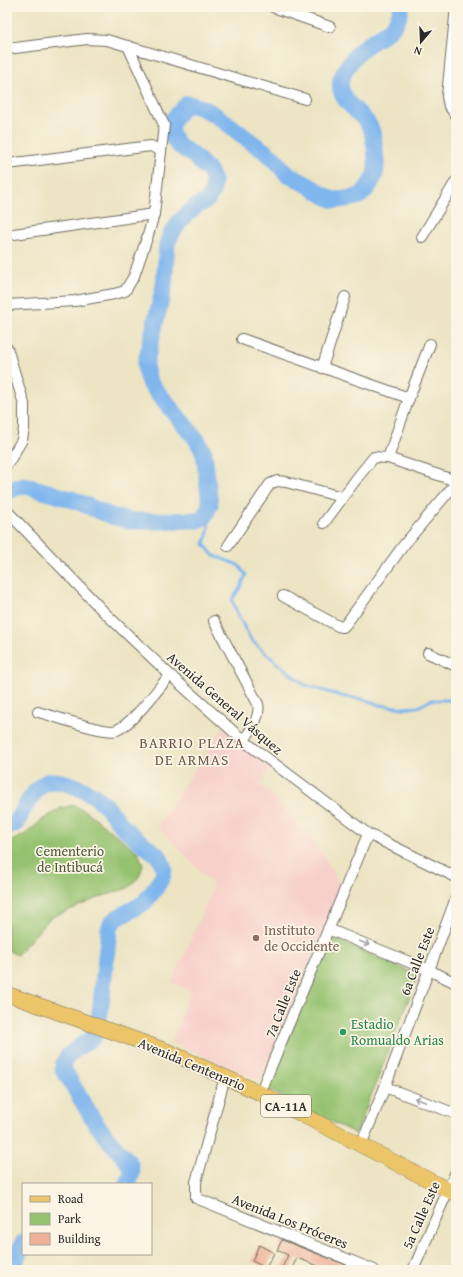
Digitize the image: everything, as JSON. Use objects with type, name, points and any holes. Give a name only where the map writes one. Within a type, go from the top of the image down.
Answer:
[{"type":"main road","name":"Avenida Centenario","points":[[7,994],[167,1051],[260,1093],[452,1192]]},
{"type":"street","points":[[273,7],[330,27]]},
{"type":"street","points":[[456,7],[447,96],[449,106],[456,114]]},
{"type":"street","points":[[7,49],[87,39],[107,40],[305,99]]},
{"type":"street","points":[[7,305],[75,301],[114,294],[125,291],[134,276],[154,214],[164,125],[128,46]]},
{"type":"street","points":[[7,164],[151,146],[161,152]]},
{"type":"street","points":[[422,237],[456,181]]},
{"type":"street","points":[[7,235],[154,214]]},
{"type":"street","points":[[322,368],[344,297]]},
{"type":"street","points":[[242,339],[409,398]]},
{"type":"street","points":[[388,458],[430,344]]},
{"type":"street","points":[[7,348],[24,404],[24,428],[22,440],[7,465]]},
{"type":"street","points":[[282,596],[338,626],[343,627],[403,546],[456,482],[388,458],[377,457],[371,459],[324,523]]},
{"type":"street","points":[[228,546],[270,484],[277,481],[286,482],[342,497]]},
{"type":"street","name":"Avenida General Vásquez","points":[[7,511],[104,612],[170,675],[244,741],[368,834],[456,877]]},
{"type":"street","points":[[214,621],[258,704],[259,710],[257,718],[244,741]]},
{"type":"street","points":[[428,653],[456,666]]},
{"type":"street","points":[[38,712],[102,730],[116,731],[131,720],[170,675]]},
{"type":"street","name":"7a Calle Este","points":[[260,1093],[368,834]]},
{"type":"street","name":"6a Calle Este","points":[[361,1145],[385,1086],[456,898]]},
{"type":"street","points":[[328,928],[429,970],[456,983]]},
{"type":"street","name":"Avenida Los Próceres","points":[[225,1077],[196,1182],[196,1198],[374,1270]]},
{"type":"street","points":[[385,1086],[456,1114]]},
{"type":"street","name":"5a Calle Este","points":[[413,1270],[452,1192],[456,1172]]},
{"type":"shaded area","name":"Instituto de Occidente","points":[[223,728],[270,769],[260,784],[310,835],[340,885],[340,892],[261,1081],[171,1042],[191,990],[172,983],[214,885],[157,826]]},
{"type":"green space","name":"Cementerio de Intibucá","points":[[74,805],[87,812],[138,852],[143,865],[139,877],[128,888],[103,896],[50,918],[17,955],[7,950],[7,843],[24,835],[42,820],[61,808]]},
{"type":"green space","name":"Estadio Romualdo Arias","points":[[330,937],[418,975],[356,1134],[267,1089]]},
{"type":"building","points":[[282,1240],[359,1270],[329,1270],[297,1258],[291,1270],[281,1270],[288,1255],[277,1250]]},
{"type":"building","points":[[259,1245],[274,1253],[266,1268],[252,1261]]},
{"type":"waterway","points":[[7,492],[19,486],[27,486],[74,500],[111,516],[132,521],[198,520],[204,517],[210,505],[204,453],[197,440],[149,382],[145,366],[164,286],[167,244],[170,236],[180,221],[195,207],[207,200],[212,192],[214,182],[210,172],[194,156],[178,145],[170,133],[171,124],[174,118],[187,104],[204,109],[219,117],[249,141],[270,155],[287,174],[326,197],[335,200],[359,196],[364,192],[375,174],[376,157],[374,143],[370,127],[342,94],[340,87],[341,80],[352,59],[367,45],[392,27],[396,22],[401,7]]},
{"type":"waterway","points":[[204,517],[209,527],[204,544],[213,555],[238,565],[246,575],[232,600],[251,640],[305,685],[345,697],[361,699],[380,705],[404,708],[418,707],[431,700],[451,700],[456,702]]},
{"type":"waterway","points":[[7,827],[17,823],[29,800],[43,784],[53,781],[68,784],[85,791],[103,803],[123,827],[159,856],[164,868],[163,875],[157,886],[144,903],[111,923],[100,1013],[94,1036],[69,1055],[64,1063],[63,1069],[96,1124],[130,1164],[132,1173],[128,1183]]},
{"type":"waterway","points":[[12,1270],[22,1245]]},
{"type":"place","name":"Instituto de Occidente","points":[[256,938]]},
{"type":"place","name":"Estadio Romualdo Arias","points":[[343,1032]]},
{"type":"district","name":"BARRIO PLAZA DE ARMAS","points":[[192,752]]}]
